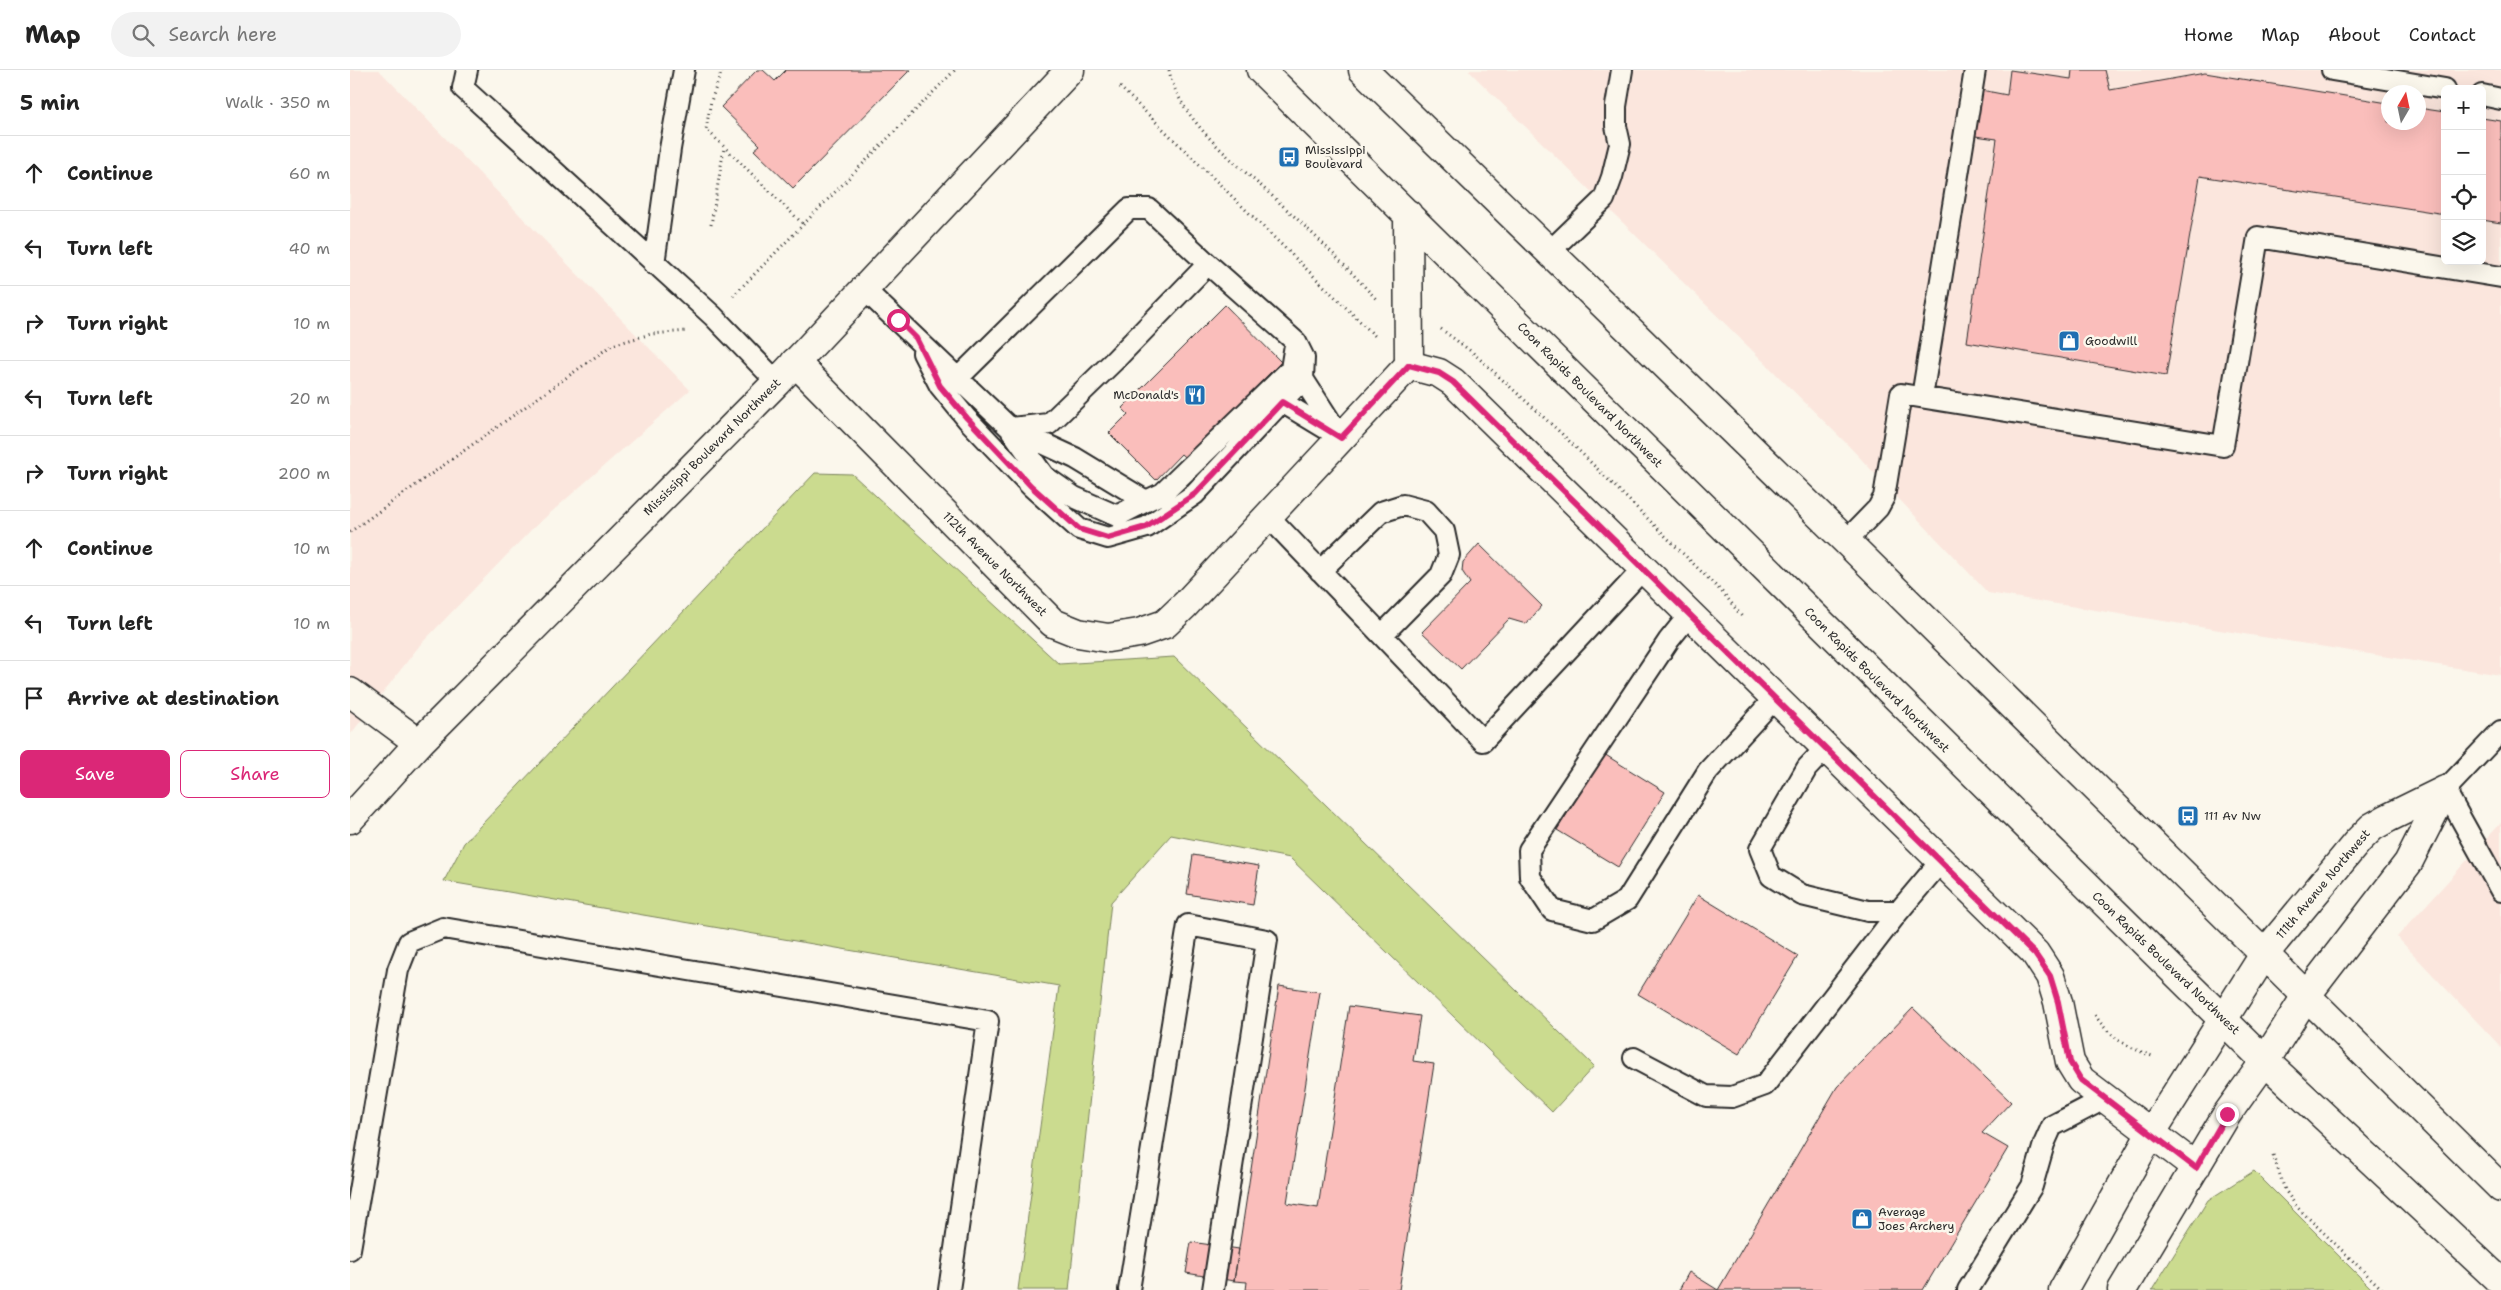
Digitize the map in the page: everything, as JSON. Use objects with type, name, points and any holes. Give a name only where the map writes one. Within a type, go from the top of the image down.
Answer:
[{"type":"street","name":"Mississippi Boulevard Northwest","points":[[350,818],[419,744],[777,382],[1070,70]]},
{"type":"street","name":"Coon Rapids Boulevard Northwest","points":[[1261,70],[1744,549],[2265,1061],[2501,1282]]},
{"type":"street","points":[[1363,70],[1846,541],[2501,1188]]},
{"type":"street","points":[[1408,214],[1409,365],[1439,373],[1453,382],[2035,954],[2050,976],[2058,1002],[2070,1062],[2081,1080],[2150,1135],[2196,1168]]},
{"type":"street","name":"112th Avenue Northwest","points":[[795,362],[1054,623],[1078,633],[1108,638],[1139,633],[1165,624],[1409,365]]},
{"type":"street","points":[[350,692],[419,744]]},
{"type":"street","points":[[2122,1290],[2227,1114],[2265,1061],[2306,996],[2408,863],[2445,790]]},
{"type":"street","name":"111th Avenue Northwest","points":[[2063,1290],[2150,1135],[2265,953],[2358,841],[2372,827],[2445,790]]},
{"type":"lane","points":[[467,70],[464,88],[713,316],[777,382]]},
{"type":"lane","points":[[654,264],[670,149],[684,70]]},
{"type":"lane","points":[[1549,252],[1604,199],[1612,177],[1620,144],[1616,126],[1616,106],[1622,70]]},
{"type":"lane","points":[[1922,397],[1975,70]]},
{"type":"lane","points":[[2332,70],[2441,88]]},
{"type":"lane","points":[[2486,97],[2501,99]]},
{"type":"lane","points":[[958,378],[1129,209],[1149,209],[1296,342],[1304,358],[1303,379],[1341,438]]},
{"type":"lane","points":[[1846,541],[1878,508],[1884,497],[1901,394],[2223,446],[2258,238],[2501,277]]},
{"type":"lane","points":[[1010,428],[1049,424],[1114,361],[1208,264]]},
{"type":"lane","points":[[864,289],[1010,428],[1044,476],[1074,497],[1117,516],[1163,493],[1291,369],[1296,342]]},
{"type":"lane","points":[[916,338],[940,386],[967,418],[1031,486],[1079,529],[1108,538],[1146,527],[1195,494],[1303,379]]},
{"type":"lane","points":[[1282,402],[1341,438]]},
{"type":"lane","points":[[1010,428],[1075,458],[1146,501]]},
{"type":"lane","points":[[1320,571],[1381,512],[1403,505],[1426,512],[1444,531],[1449,555],[1441,575],[1382,635]]},
{"type":"lane","points":[[1268,516],[1483,741],[1644,568]]},
{"type":"lane","points":[[1690,614],[1669,640],[1530,850],[1530,877],[1552,910],[1593,920],[1627,900],[1708,771],[1775,698]]},
{"type":"lane","points":[[2501,731],[2445,790],[2501,891]]},
{"type":"lane","points":[[1826,748],[1807,768],[1760,849],[1771,876],[1802,895],[1868,911],[1899,911]]},
{"type":"lane","points":[[1634,1058],[1706,1096],[1732,1097],[1765,1085],[1899,911],[1941,862]]},
{"type":"lane","points":[[1129,1290],[1188,925],[1267,940],[1213,1290]]},
{"type":"lane","points":[[350,1249],[398,970],[409,942],[443,928],[988,1021],[949,1290]]},
{"type":"lane","points":[[1968,1290],[2032,1186],[2044,1144],[2052,1126],[2104,1099]]},
{"type":"path","points":[[722,70],[711,101],[706,129],[803,224]]},
{"type":"path","points":[[727,302],[955,70]]},
{"type":"path","points":[[1169,70],[1175,92],[1196,122],[1338,258],[1380,304]]},
{"type":"path","points":[[1120,87],[1380,341]]},
{"type":"path","points":[[711,225],[724,148]]},
{"type":"path","points":[[350,532],[612,344],[651,334],[690,331]]},
{"type":"path","points":[[2273,1155],[2285,1190],[2297,1207],[2383,1290]]},
{"type":"shaded area","points":[[350,70],[379,70],[690,390],[531,530],[420,645],[350,735]]},
{"type":"shaded area","points":[[1468,70],[2501,70],[2501,675],[1988,593],[1844,441]]},
{"type":"shaded area","points":[[2501,823],[2501,1047],[2397,937]]},
{"type":"green space","points":[[815,473],[852,474],[1059,664],[1174,657],[1594,1066],[1552,1112],[1290,858],[1171,835],[1111,902],[1069,1290],[1018,1290],[1059,986],[444,881],[464,843]]},
{"type":"green space","points":[[2254,1171],[2373,1290],[2152,1290],[2208,1200]]},
{"type":"building","points":[[757,70],[763,70],[775,81],[786,70],[910,70],[793,188],[754,150],[760,145],[721,107]]},
{"type":"building","points":[[2010,70],[2071,79],[2072,70],[2105,70],[2110,90],[2205,73],[2381,102],[2381,130],[2426,130],[2426,109],[2441,111],[2441,213],[2200,176],[2166,376],[1967,342],[1997,139],[1968,135],[1976,89],[2007,95]]},
{"type":"building","points":[[2486,119],[2501,121],[2501,223],[2486,221]]},
{"type":"building","name":"McDonald's","points":[[1225,305],[1281,362],[1252,391],[1258,398],[1192,464],[1181,454],[1156,480],[1109,433],[1128,414],[1122,408]]},
{"type":"building","points":[[1479,544],[1542,606],[1526,624],[1509,619],[1461,669],[1422,632],[1470,583],[1462,571],[1463,562]]},
{"type":"building","points":[[1604,754],[1665,792],[1618,867],[1557,830]]},
{"type":"building","points":[[1193,855],[1259,866],[1253,905],[1187,894]]},
{"type":"building","points":[[1698,895],[1798,956],[1739,1054],[1638,994]]},
{"type":"building","points":[[1279,986],[1320,992],[1287,1203],[1318,1208],[1349,1006],[1420,1016],[1413,1061],[1434,1064],[1399,1290],[1246,1290],[1247,1282],[1234,1281]]},
{"type":"building","name":"Average Joes Archery","points":[[1913,1008],[2011,1102],[1982,1133],[2008,1148],[1923,1290],[1718,1290],[1837,1087]]},
{"type":"building","points":[[1191,1242],[1239,1249],[1234,1281],[1186,1273]]},
{"type":"building","points":[[1689,1272],[1718,1290],[1679,1290]]},
{"type":"place","name":"Mississippi Boulevard","points":[[1289,157]]},
{"type":"place","name":"Goodwill","points":[[2069,341]]},
{"type":"place","name":"McDonald's","points":[[1195,395]]},
{"type":"place","name":"111 Av Nw","points":[[2188,816]]},
{"type":"place","name":"Average Joes Archery","points":[[1862,1219]]},
{"type":"route","points":[[898,320],[916,338],[940,386],[967,418],[1031,486],[1079,529],[1108,538],[1146,527],[1195,494],[1282,402],[1341,438],[1409,365],[1439,373],[1453,382],[1563,488],[2035,954],[2050,976],[2058,1002],[2061,1025],[2070,1062],[2081,1080],[2150,1135],[2196,1168],[2227,1114]]}]
